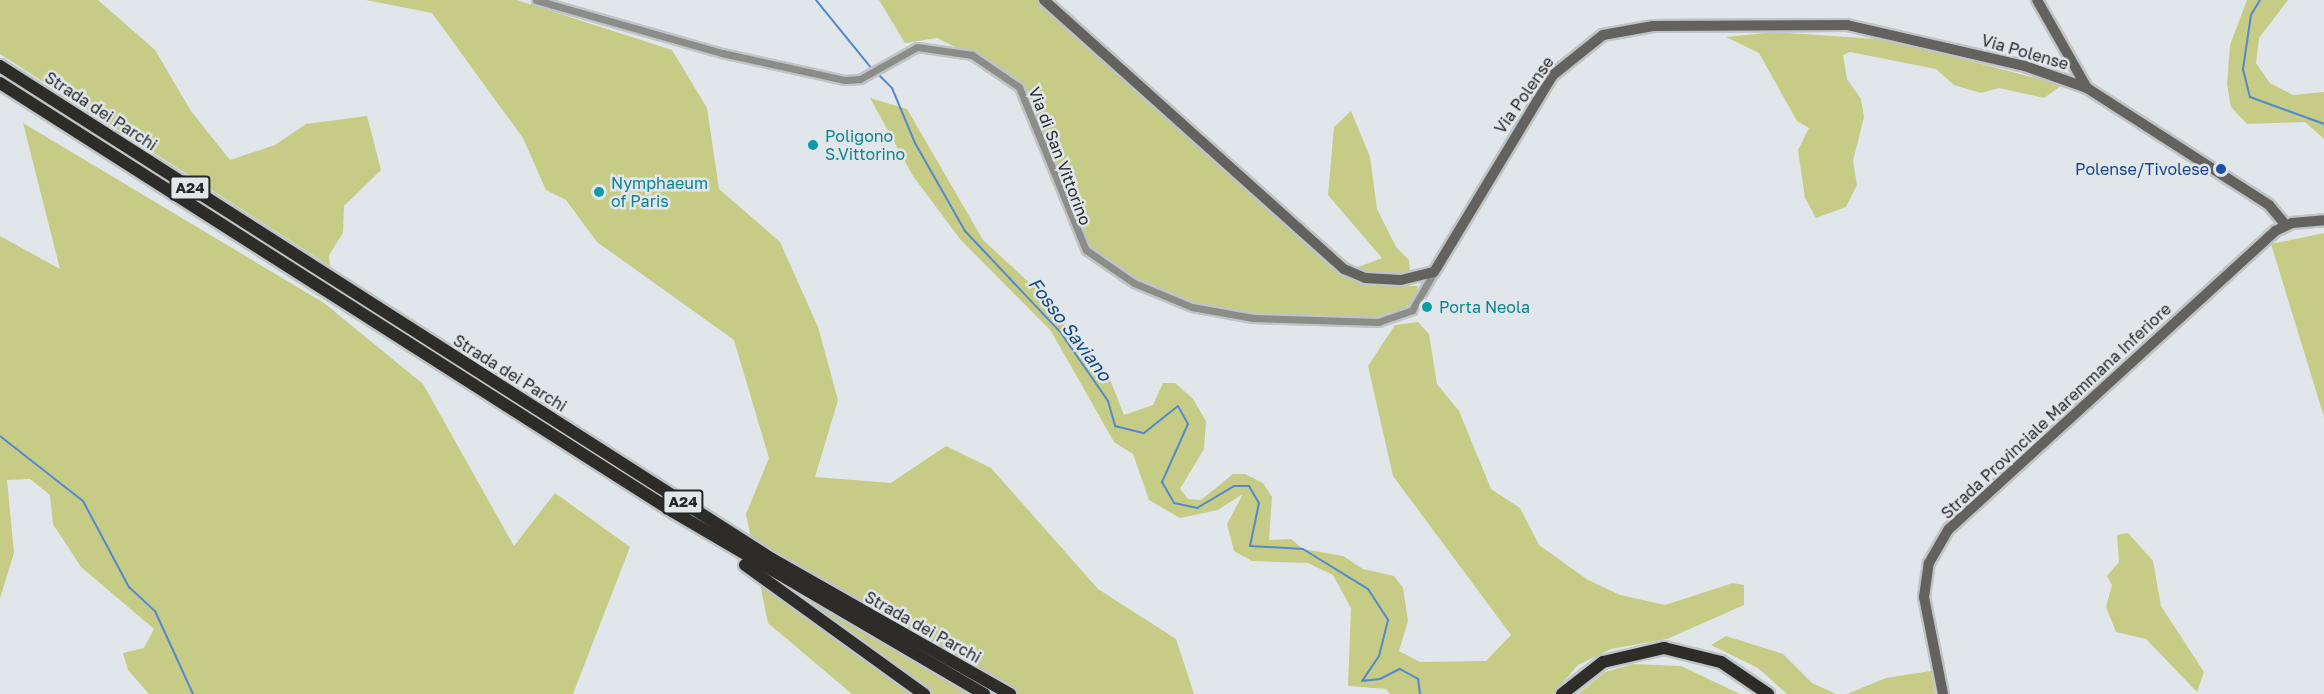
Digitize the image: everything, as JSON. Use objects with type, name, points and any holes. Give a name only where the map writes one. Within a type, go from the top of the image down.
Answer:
[{"type":"highway","name":"Strada dei Parchi","points":[[0,66],[803,578],[1010,694]]},
{"type":"highway","name":"Strada dei Parchi","points":[[0,83],[672,511],[984,694]]},
{"type":"highway","points":[[672,511],[924,694]]},
{"type":"highway","points":[[1562,694],[1603,662],[1664,648],[1712,657],[1767,694]]},
{"type":"street","name":"Via di San Vittorino","points":[[536,0],[723,53],[831,78],[860,79],[911,48],[940,46],[972,55],[1010,77],[1027,102],[1082,244],[1103,265],[1168,299],[1253,318],[1371,322],[1409,312],[1434,272]]},
{"type":"street","points":[[1044,0],[1347,271],[1388,281],[1434,272]]},
{"type":"street","points":[[2037,0],[2087,88]]},
{"type":"street","name":"Via Polense","points":[[1434,272],[1547,83],[1577,51],[1611,32],[1653,26],[1847,25],[2001,59],[2087,88],[2269,205],[2286,225]]},
{"type":"street","points":[[2286,225],[2324,220]]},
{"type":"street","name":"Strada Provinciale Maremmana Inferiore","points":[[1943,694],[1924,597],[1927,570],[1941,540],[2232,271],[2286,225]]},
{"type":"green space","points":[[0,0],[98,0],[155,50],[191,111],[230,160],[275,145],[306,124],[367,116],[381,170],[344,206],[343,233],[329,255],[330,266],[0,54]]},
{"type":"green space","points":[[366,0],[517,0],[672,50],[707,108],[719,189],[780,242],[818,327],[838,400],[815,477],[891,483],[946,446],[991,468],[1098,589],[1176,639],[1194,694],[852,694],[768,623],[746,514],[769,458],[734,340],[597,242],[566,200],[546,190],[523,138],[432,13]]},
{"type":"green space","points":[[879,0],[1039,0],[1343,276],[1374,286],[1418,286],[1415,301],[1394,314],[1371,319],[1274,316],[1193,303],[1151,288],[1105,262],[1081,236],[1017,78],[937,38],[905,43]]},
{"type":"green space","points":[[2247,0],[2288,0],[2259,38],[2256,63],[2270,83],[2293,95],[2324,92],[2324,139],[2305,122],[2247,124],[2231,107],[2227,84],[2230,45]]},
{"type":"green space","points":[[1775,32],[1891,40],[2062,85],[2044,98],[1999,88],[1981,93],[1954,85],[1936,69],[1850,52],[1843,55],[1847,79],[1861,99],[1864,117],[1853,161],[1857,185],[1846,207],[1816,218],[1805,198],[1798,150],[1809,128],[1797,121],[1759,53],[1726,37]]},
{"type":"green space","points":[[870,98],[907,109],[983,240],[1035,288],[1107,372],[1124,415],[1153,405],[1163,383],[1175,383],[1193,399],[1206,421],[1204,449],[1180,489],[1188,499],[1201,500],[1233,474],[1245,474],[1263,483],[1272,497],[1269,540],[1291,539],[1303,549],[1343,556],[1363,569],[1394,576],[1403,588],[1408,621],[1399,651],[1420,662],[1486,661],[1511,635],[1393,476],[1368,366],[1395,325],[1418,322],[1429,334],[1437,384],[1459,411],[1491,489],[1520,508],[1539,545],[1588,580],[1620,595],[1665,605],[1733,583],[1744,585],[1744,605],[1667,639],[1611,649],[1578,665],[1553,694],[1390,694],[1386,689],[1348,686],[1351,608],[1333,575],[1308,563],[1252,561],[1234,551],[1227,524],[1243,494],[1218,510],[1180,518],[1149,500],[1133,454],[1114,442],[1051,331],[960,239],[913,176]]},
{"type":"green space","points":[[1351,111],[1370,157],[1377,209],[1396,247],[1409,260],[1410,270],[1403,277],[1355,273],[1356,268],[1382,258],[1328,195],[1334,127]]},
{"type":"green space","points":[[23,123],[324,303],[423,384],[514,546],[555,493],[630,547],[573,694],[149,694],[128,670],[123,653],[144,648],[154,629],[81,567],[53,524],[50,495],[30,479],[7,480],[14,553],[0,598],[0,236],[60,269]]},
{"type":"green space","points":[[2324,233],[2324,417],[2271,244]]},
{"type":"green space","points":[[2128,533],[2153,561],[2161,606],[2204,672],[2197,692],[2146,639],[2116,632],[2106,607],[2112,585],[2107,576],[2119,562],[2117,535]]},
{"type":"green space","points":[[1726,636],[1783,654],[1812,683],[1836,694],[1787,694],[1758,668],[1711,645]]},
{"type":"green space","points":[[1633,664],[1681,666],[1740,694],[1578,694],[1605,672]]},
{"type":"green space","points":[[1931,671],[1935,694],[1847,694],[1886,678]]},
{"type":"waterway","name":"Fosso Saviano","points":[[816,0],[872,69]]},
{"type":"waterway","points":[[2260,0],[2251,15],[2243,69],[2250,97],[2324,124]]},
{"type":"waterway","name":"Fosso Saviano","points":[[877,73],[892,88],[915,143],[965,231],[1061,333],[1108,401],[1115,426],[1144,433],[1178,406],[1188,424],[1162,482],[1174,503],[1197,508],[1234,486],[1249,486],[1259,503],[1250,546],[1303,549],[1368,589],[1388,620],[1379,656],[1362,681],[1380,679],[1400,669],[1418,679],[1420,694]]},
{"type":"waterway","points":[[0,436],[83,501],[129,587],[155,611],[193,694]]},
{"type":"place","name":"Poligono S.Vittorino","points":[[813,145]]},
{"type":"place","name":"Polense/Tivolese","points":[[2221,169]]},
{"type":"place","name":"Nymphaeum of Paris","points":[[599,192]]},
{"type":"place","name":"Porta Neola","points":[[1427,307]]}]
